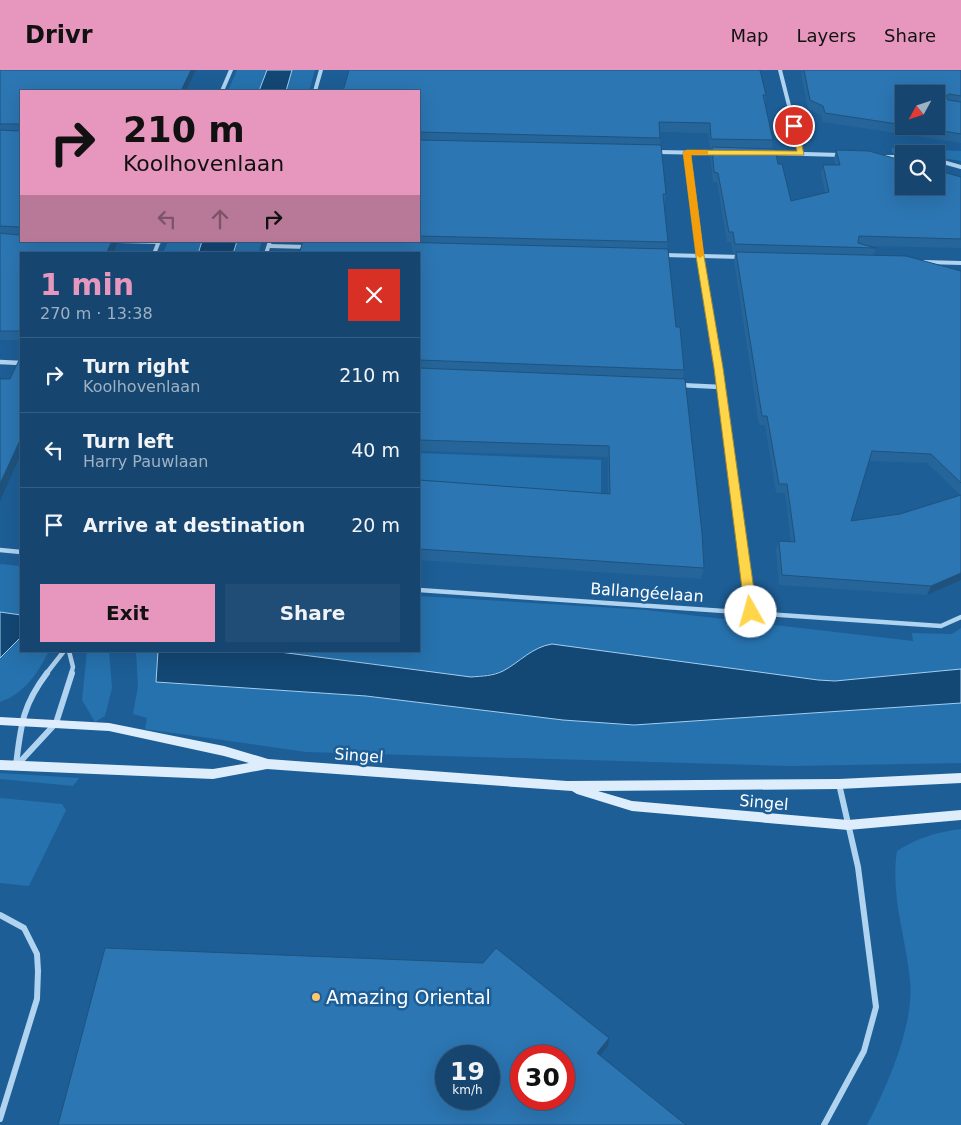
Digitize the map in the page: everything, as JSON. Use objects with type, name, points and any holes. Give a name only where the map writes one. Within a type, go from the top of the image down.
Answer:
[{"type":"main road","name":"Singel","points":[[0,721],[109,727],[224,751],[268,764],[567,786],[839,784],[961,778]]},
{"type":"main road","name":"Singel","points":[[0,765],[212,774],[268,764]]},
{"type":"main road","name":"Singel","points":[[567,786],[632,806],[848,825],[961,815]]},
{"type":"street","points":[[222,90],[231,70]]},
{"type":"street","points":[[315,90],[321,70]]},
{"type":"street","points":[[780,70],[801,154]]},
{"type":"street","points":[[648,151],[725,153]]},
{"type":"street","points":[[687,152],[751,612]]},
{"type":"street","points":[[763,153],[848,155]]},
{"type":"street","points":[[876,156],[895,157]]},
{"type":"street","points":[[945,163],[961,167]]},
{"type":"street","points":[[269,244],[318,247]]},
{"type":"street","points":[[663,255],[748,257]]},
{"type":"street","points":[[922,262],[961,263]]},
{"type":"street","points":[[0,362],[20,362]]},
{"type":"street","points":[[669,384],[721,387]]},
{"type":"street","points":[[0,550],[20,552]]},
{"type":"street","name":"Ballangéelaan","points":[[420,590],[941,626],[961,617]]},
{"type":"street","points":[[16,767],[21,722],[35,692],[63,652]]},
{"type":"street","points":[[16,767],[56,724],[73,667],[69,652]]},
{"type":"street","points":[[824,1125],[864,1052],[876,1007],[858,867],[839,784]]},
{"type":"street","points":[[0,914],[24,928],[37,954],[38,971],[37,999],[0,1119]]},
{"type":"shaded area","points":[[237,70],[267,70],[259,90],[228,90]]},
{"type":"shaded area","points":[[267,70],[292,70],[286,90],[259,90]]},
{"type":"shaded area","points":[[292,70],[315,70],[309,90],[286,90]]},
{"type":"shaded area","points":[[945,150],[961,151],[961,161],[945,158]]},
{"type":"shaded area","points":[[168,242],[202,242],[199,252],[164,252]]},
{"type":"shaded area","points":[[202,242],[237,242],[234,252],[199,252]]},
{"type":"shaded area","points":[[237,242],[262,242],[259,252],[234,252]]},
{"type":"shaded area","points":[[420,453],[601,460],[601,499],[420,490]]},
{"type":"shaded area","points":[[0,564],[20,566],[20,615],[0,612]]},
{"type":"shaded area","points":[[420,596],[647,610],[913,641],[912,633],[952,634],[961,628],[961,669],[835,681],[516,663],[501,672],[471,677],[280,652],[420,652]]},
{"type":"shaded area","points":[[0,612],[20,615],[20,638],[0,658]]},
{"type":"shaded area","points":[[20,638],[20,652],[48,652],[29,682],[16,694],[0,702],[0,658]]},
{"type":"shaded area","points":[[552,644],[835,681],[961,669],[961,703],[634,725],[563,720],[366,696],[156,682],[158,652],[280,652],[471,677],[499,673],[532,651]]},
{"type":"shaded area","points":[[87,652],[109,652],[112,688],[105,716],[95,722],[82,700]]},
{"type":"shaded area","points":[[136,652],[158,652],[156,682],[161,683],[366,696],[563,720],[816,712],[961,703],[961,763],[791,766],[306,752],[145,729],[147,718],[133,714],[138,686]]},
{"type":"shaded area","points":[[0,773],[79,778],[73,786],[0,779]]},
{"type":"shaded area","points":[[0,798],[62,804],[66,810],[29,886],[0,883]]},
{"type":"shaded area","points":[[961,829],[961,1125],[867,1125],[891,1074],[898,1054],[904,1035],[910,997],[908,964],[897,900],[895,867],[897,851],[912,842],[928,836]]},
{"type":"building","points":[[0,70],[191,70],[181,90],[20,90],[20,125],[0,124]]},
{"type":"building","points":[[349,70],[760,70],[766,95],[763,95],[773,140],[711,139],[710,123],[659,122],[660,138],[420,132],[420,90],[343,90]]},
{"type":"building","points":[[804,70],[961,70],[961,96],[949,94],[946,96],[948,100],[961,102],[961,134],[945,131],[945,85],[895,85],[895,124],[825,113],[823,106],[810,100]]},
{"type":"building","points":[[20,129],[20,228],[0,226],[0,130],[18,131]]},
{"type":"building","points":[[420,140],[661,145],[666,194],[663,194],[668,242],[420,236]]},
{"type":"building","points":[[712,147],[775,149],[778,164],[782,164],[791,201],[829,192],[823,165],[840,165],[836,150],[869,151],[895,158],[895,195],[945,195],[945,173],[961,177],[961,239],[859,236],[858,243],[876,248],[735,244],[733,232],[729,232],[718,173],[714,172]]},
{"type":"building","points":[[20,232],[20,242],[112,242],[107,252],[20,252],[20,331],[0,331],[0,233],[18,235]]},
{"type":"building","points":[[303,242],[396,242],[668,249],[676,327],[680,327],[684,370],[420,360],[420,252],[300,252]]},
{"type":"building","points":[[736,252],[906,256],[961,271],[961,483],[931,454],[872,451],[851,521],[900,514],[961,495],[961,573],[931,586],[782,575],[779,541],[795,542],[787,484],[779,484],[767,416],[762,416]]},
{"type":"building","points":[[20,358],[20,440],[0,484],[0,379],[10,379]]},
{"type":"building","points":[[420,368],[685,379],[702,533],[704,568],[420,549],[420,480],[610,494],[609,446],[420,440]]},
{"type":"building","points":[[105,948],[483,963],[496,948],[609,1038],[597,1053],[686,1125],[58,1125]]},
{"type":"slow traffic","points":[[700,255],[687,152],[705,152]]},
{"type":"place","name":"Amazing Oriental","points":[[316,997]]},
{"type":"route","points":[[751,612],[738,505],[711,314],[700,256],[687,152],[801,154],[794,126]]}]
